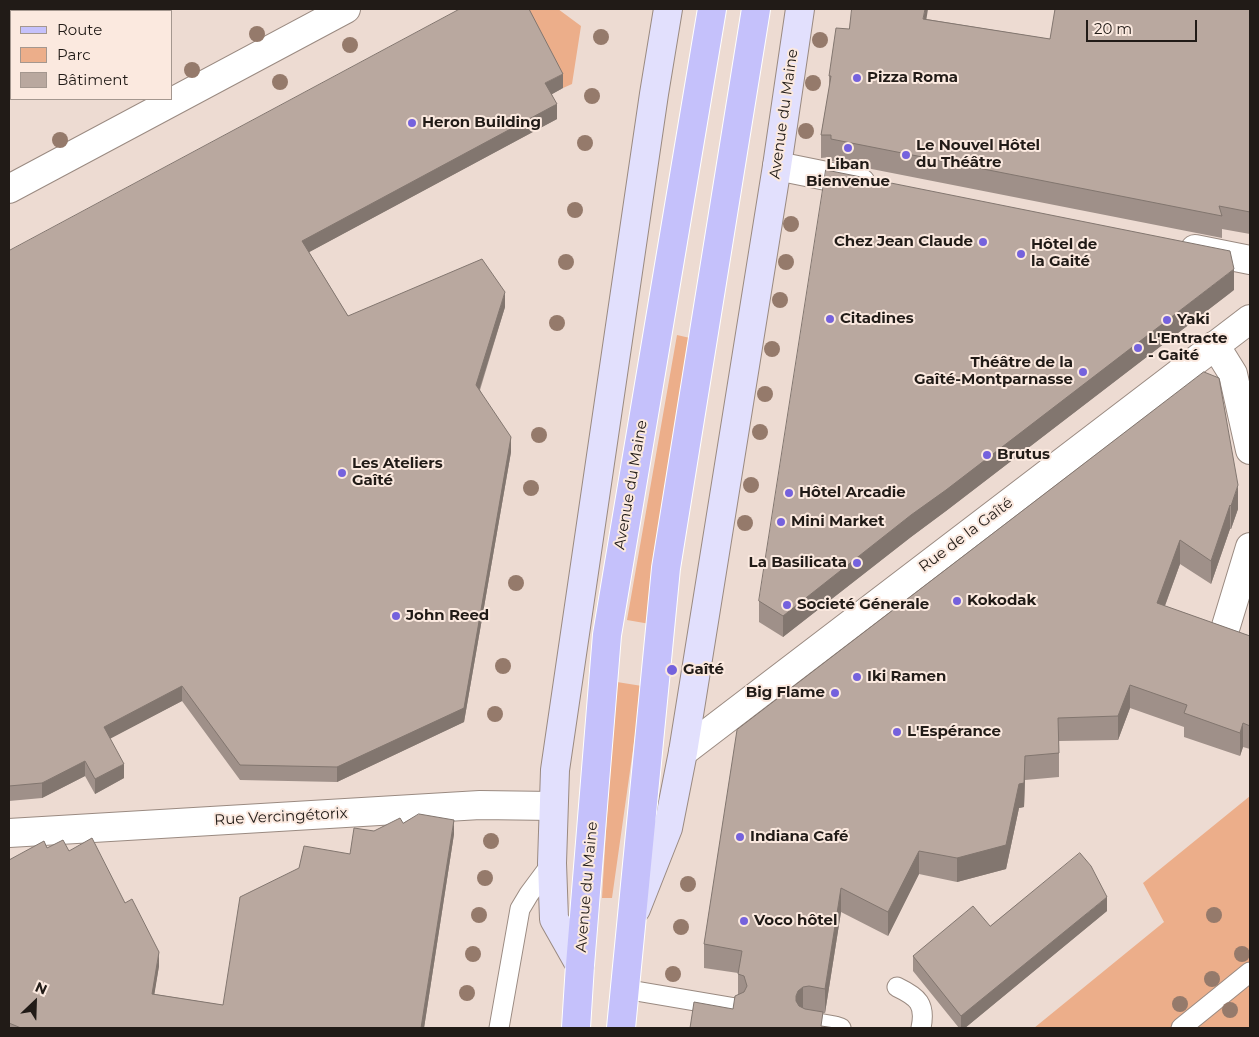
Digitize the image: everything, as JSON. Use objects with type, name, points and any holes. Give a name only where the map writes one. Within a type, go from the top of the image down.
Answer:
[{"type":"main road","name":"Avenue du Maine","points":[[580,965],[554,919],[552,863],[555,770],[668,9]]},
{"type":"main road","name":"Avenue du Maine","points":[[576,1028],[607,635],[712,9]]},
{"type":"main road","name":"Avenue du Maine","points":[[621,1028],[666,568],[756,9]]},
{"type":"main road","name":"Avenue du Maine","points":[[630,924],[668,828],[683,752],[777,166],[800,9]]},
{"type":"street","points":[[9,189],[346,9]]},
{"type":"street","points":[[777,166],[883,187]]},
{"type":"street","points":[[1173,245],[1250,260]]},
{"type":"street","name":"Rue de la Gaîté","points":[[683,752],[1250,319]]},
{"type":"street","points":[[1215,346],[1233,374],[1249,436]]},
{"type":"street","points":[[1226,626],[1250,547]]},
{"type":"street","name":"Rue Vercingétorix","points":[[9,833],[480,805],[553,806]]},
{"type":"lane","points":[[499,1028],[520,909],[552,863]]},
{"type":"lane","points":[[1181,1028],[1250,972]]},
{"type":"lane","points":[[897,987],[914,995],[923,1010],[921,1028]]},
{"type":"lane","points":[[624,989],[736,1008]]},
{"type":"lane","points":[[807,1021],[841,1028]]},
{"type":"green space","points":[[498,9],[558,9],[581,26],[572,84],[563,88],[523,14]]},
{"type":"green space","points":[[677,335],[690,338],[650,624],[627,620]]},
{"type":"green space","points":[[617,682],[642,686],[612,898],[602,898],[612,731]]},
{"type":"green space","points":[[1250,796],[1250,1028],[1034,1028],[1164,922],[1143,883]]},
{"type":"building","name":"Les Ateliers Gaîté","points":[[460,9],[529,9],[563,74],[545,83],[557,104],[302,241],[348,316],[482,259],[505,292],[476,385],[511,437],[464,708],[337,767],[240,765],[182,686],[104,727],[124,764],[95,779],[85,761],[42,783],[9,786],[9,251]]},
{"type":"building","points":[[852,9],[925,9],[923,19],[1050,39],[1055,9],[1250,9],[1250,212],[1219,206],[1222,216],[831,139],[831,135],[821,135],[831,76],[829,76],[836,28],[849,29]]},
{"type":"building","points":[[826,170],[1230,251],[1234,269],[911,515],[783,616],[759,601]]},
{"type":"building","points":[[1204,372],[1219,378],[1238,485],[1211,561],[1180,540],[1157,603],[1250,636],[1250,726],[1243,723],[1240,733],[1184,713],[1187,705],[1130,685],[1118,716],[1058,718],[1059,753],[1025,756],[1024,783],[1019,784],[1006,845],[957,858],[919,851],[888,912],[841,888],[825,989],[809,986],[803,987],[796,996],[799,1006],[823,1012],[821,1026],[835,1028],[690,1028],[694,1002],[733,1009],[735,996],[744,992],[747,986],[744,976],[738,974],[742,951],[704,944],[737,730]]},
{"type":"building","points":[[419,814],[454,820],[421,1028],[21,1028],[9,1023],[9,860],[44,841],[47,848],[63,840],[69,851],[92,838],[125,903],[132,899],[159,952],[152,994],[223,1005],[240,897],[299,868],[304,846],[350,854],[354,828],[374,831],[400,818],[403,823]]},
{"type":"building","points":[[1080,853],[1091,866],[1107,897],[961,1016],[913,956],[973,906],[990,926]]},
{"type":"place","name":"Pizza Roma","points":[[857,78]]},
{"type":"place","name":"Heron Building","points":[[412,123]]},
{"type":"place","name":"Liban Bienvenue","points":[[848,148]]},
{"type":"place","name":"Le Nouvel Hôtel du Théâtre","points":[[906,155]]},
{"type":"place","name":"Chez Jean Claude","points":[[983,242]]},
{"type":"place","name":"Hôtel de la Gaité","points":[[1021,254]]},
{"type":"place","name":"Citadines","points":[[830,319]]},
{"type":"place","name":"Yaki","points":[[1167,320]]},
{"type":"place","name":"L'Entracte - Gaité","points":[[1138,348]]},
{"type":"place","name":"Théâtre de la Gaîté-Montparnasse","points":[[1083,372]]},
{"type":"place","name":"Brutus","points":[[987,455]]},
{"type":"place","name":"Les Ateliers Gaîté","points":[[342,473]]},
{"type":"place","name":"Hôtel Arcadie","points":[[789,493]]},
{"type":"place","name":"Mini Market","points":[[781,522]]},
{"type":"place","name":"La Basilicata","points":[[857,563]]},
{"type":"place","name":"Kokodak","points":[[957,601]]},
{"type":"place","name":"Societé Génerale","points":[[787,605]]},
{"type":"place","name":"John Reed","points":[[396,616]]},
{"type":"place","name":"Gaîté","points":[[672,670]]},
{"type":"place","name":"Iki Ramen","points":[[857,677]]},
{"type":"place","name":"Big Flame","points":[[835,693]]},
{"type":"place","name":"L'Espérance","points":[[897,732]]},
{"type":"place","name":"Indiana Café","points":[[740,837]]},
{"type":"place","name":"Voco hôtel","points":[[744,921]]}]
